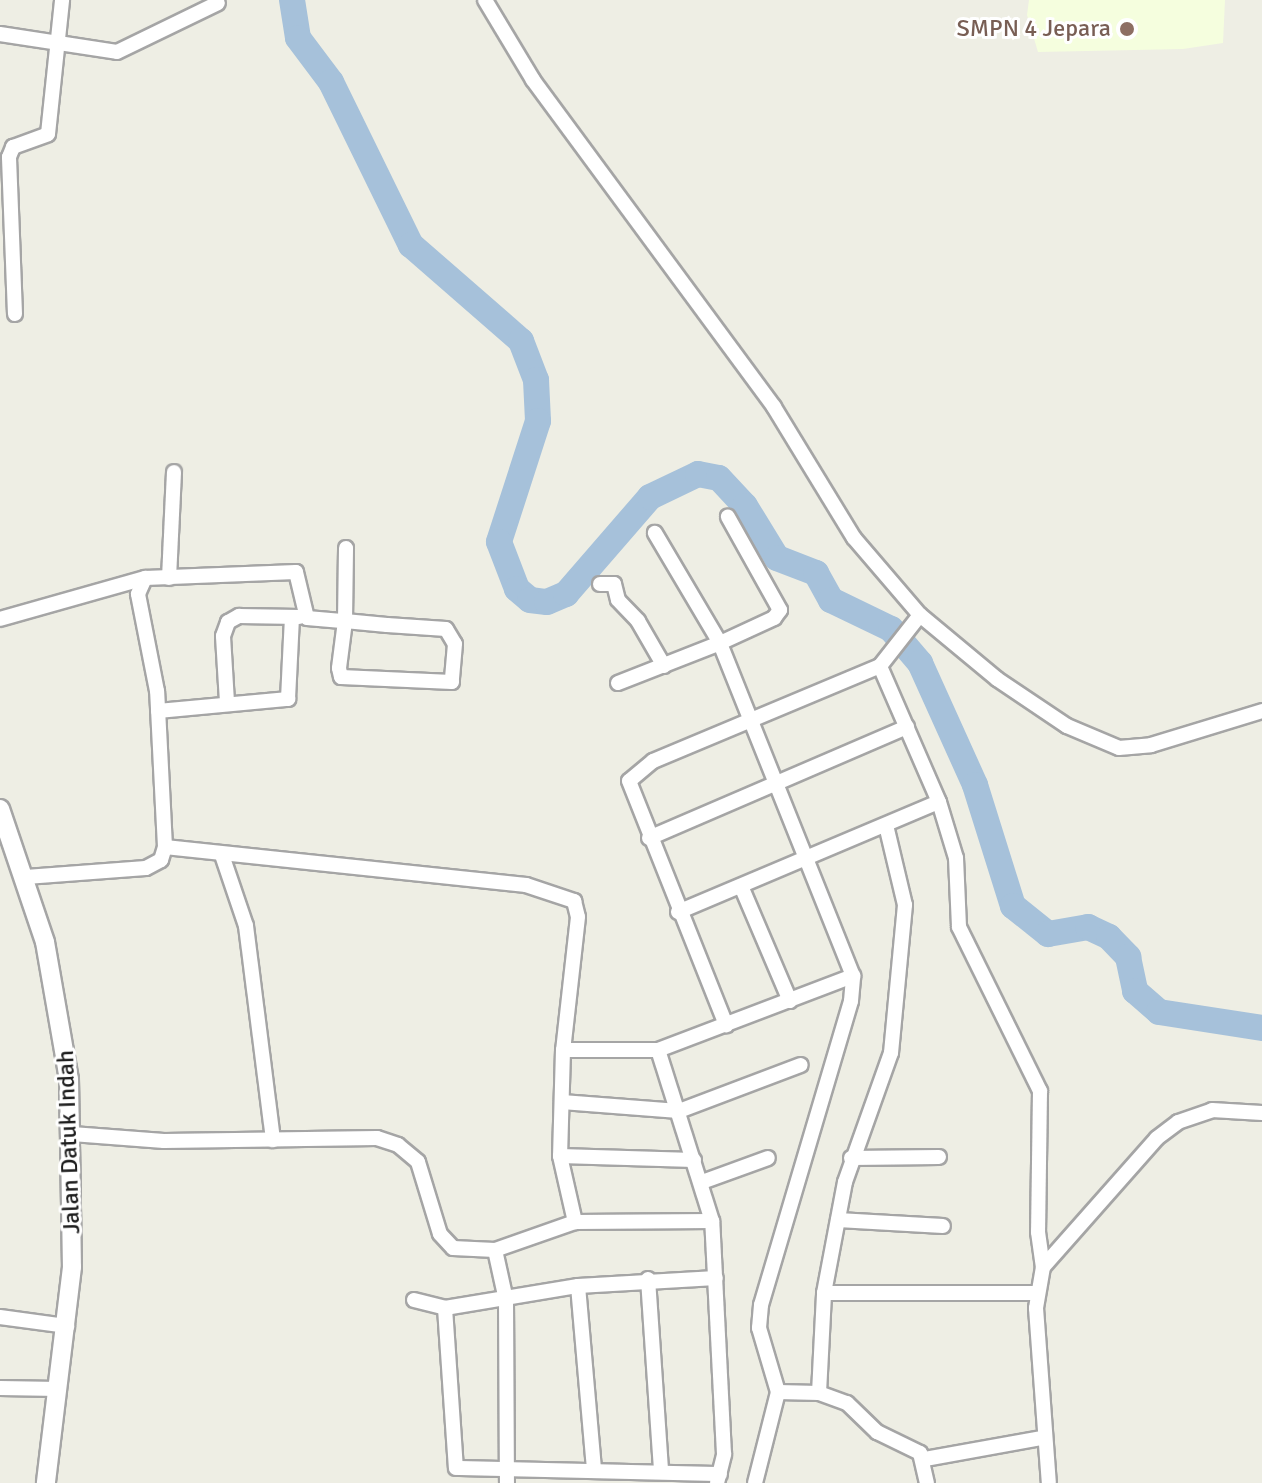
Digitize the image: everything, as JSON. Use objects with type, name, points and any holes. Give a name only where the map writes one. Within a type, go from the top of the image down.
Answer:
[{"type":"street","points":[[15,314],[5,202],[11,150],[45,137],[50,128],[62,0]]},
{"type":"street","points":[[485,0],[533,80],[774,407],[854,538],[917,621],[1067,726],[1119,748],[1151,745],[1262,711]]},
{"type":"street","points":[[0,34],[117,52],[218,3]]},
{"type":"street","points":[[169,578],[174,472]]},
{"type":"street","points":[[618,683],[720,643],[774,618],[780,610],[728,517]]},
{"type":"street","points":[[655,533],[720,643],[853,976],[851,1001],[761,1305],[759,1328],[778,1392],[755,1483]]},
{"type":"street","points":[[227,702],[223,636],[228,622],[239,616],[292,617],[307,618],[345,621],[446,629],[455,644],[452,682],[347,680],[339,668],[345,621],[346,548]]},
{"type":"street","points":[[0,619],[145,578],[296,572],[307,618]]},
{"type":"street","points":[[26,877],[146,868],[161,860],[165,847],[158,711],[138,594],[145,578]]},
{"type":"street","points":[[600,584],[614,584],[618,600],[638,621],[664,666]]},
{"type":"street","points":[[158,711],[291,698],[292,617]]},
{"type":"street","points":[[726,1025],[678,912],[629,781],[635,771],[752,717],[880,666],[917,621]]},
{"type":"street","points":[[880,666],[939,802],[956,858],[959,927],[989,996],[1037,1077],[1043,1267],[1037,1293],[1042,1438],[1049,1483]]},
{"type":"street","points":[[649,838],[907,727]]},
{"type":"street","points":[[678,912],[939,802]]},
{"type":"street","name":"Jalan Datuk Indah","points":[[0,809],[26,877],[64,1028],[72,1134],[74,1209],[67,1326],[46,1483]]},
{"type":"street","points":[[819,1393],[824,1293],[838,1220],[851,1158],[882,1089],[899,982],[905,905],[886,825]]},
{"type":"street","points":[[165,847],[526,885],[574,901],[578,917],[563,1050],[560,1156],[575,1222]]},
{"type":"street","points":[[222,855],[239,894],[257,987],[273,1140]]},
{"type":"street","points":[[741,886],[790,1001]]},
{"type":"street","points":[[563,1050],[658,1050],[853,976]]},
{"type":"street","points":[[445,1308],[454,1464],[459,1469],[507,1476],[594,1468],[661,1470],[719,1478],[724,1454],[712,1221],[658,1050]]},
{"type":"street","points":[[562,1102],[679,1111],[801,1065]]},
{"type":"street","points":[[1043,1267],[1157,1138],[1178,1122],[1212,1110],[1262,1113]]},
{"type":"street","points":[[72,1134],[164,1141],[354,1136],[398,1145],[418,1162],[445,1242],[453,1248],[495,1250],[575,1222],[712,1221]]},
{"type":"street","points":[[560,1156],[694,1160]]},
{"type":"street","points":[[851,1158],[939,1157]]},
{"type":"street","points":[[702,1182],[768,1158]]},
{"type":"street","points":[[838,1220],[943,1226]]},
{"type":"street","points":[[495,1250],[506,1300],[507,1476]]},
{"type":"street","points":[[414,1300],[445,1308],[578,1286],[648,1279],[716,1278]]},
{"type":"street","points":[[648,1279],[661,1470]]},
{"type":"street","points":[[578,1286],[594,1468]]},
{"type":"street","points":[[824,1293],[1037,1293]]},
{"type":"street","points":[[0,1317],[67,1326]]},
{"type":"street","points":[[0,1388],[59,1389]]},
{"type":"street","points":[[778,1392],[819,1393],[847,1403],[877,1432],[925,1459],[1042,1438]]},
{"type":"street","points":[[925,1459],[927,1483]]},
{"type":"shaded area","name":"SMPN 4 Jepara","points":[[1029,0],[1225,0],[1223,43],[1183,49],[1038,52],[1027,15]]},
{"type":"waterway","points":[[292,0],[298,38],[331,82],[411,245],[521,341],[536,380],[538,421],[499,542],[517,589],[530,600],[547,602],[566,594],[650,497],[698,474],[719,478],[745,506],[777,558],[816,573],[831,600],[891,629],[920,663],[975,785],[1013,906],[1048,934],[1088,927],[1109,937],[1128,957],[1135,991],[1159,1012],[1262,1028]]},
{"type":"place","name":"SMPN 4 Jepara","points":[[1127,29]]}]
